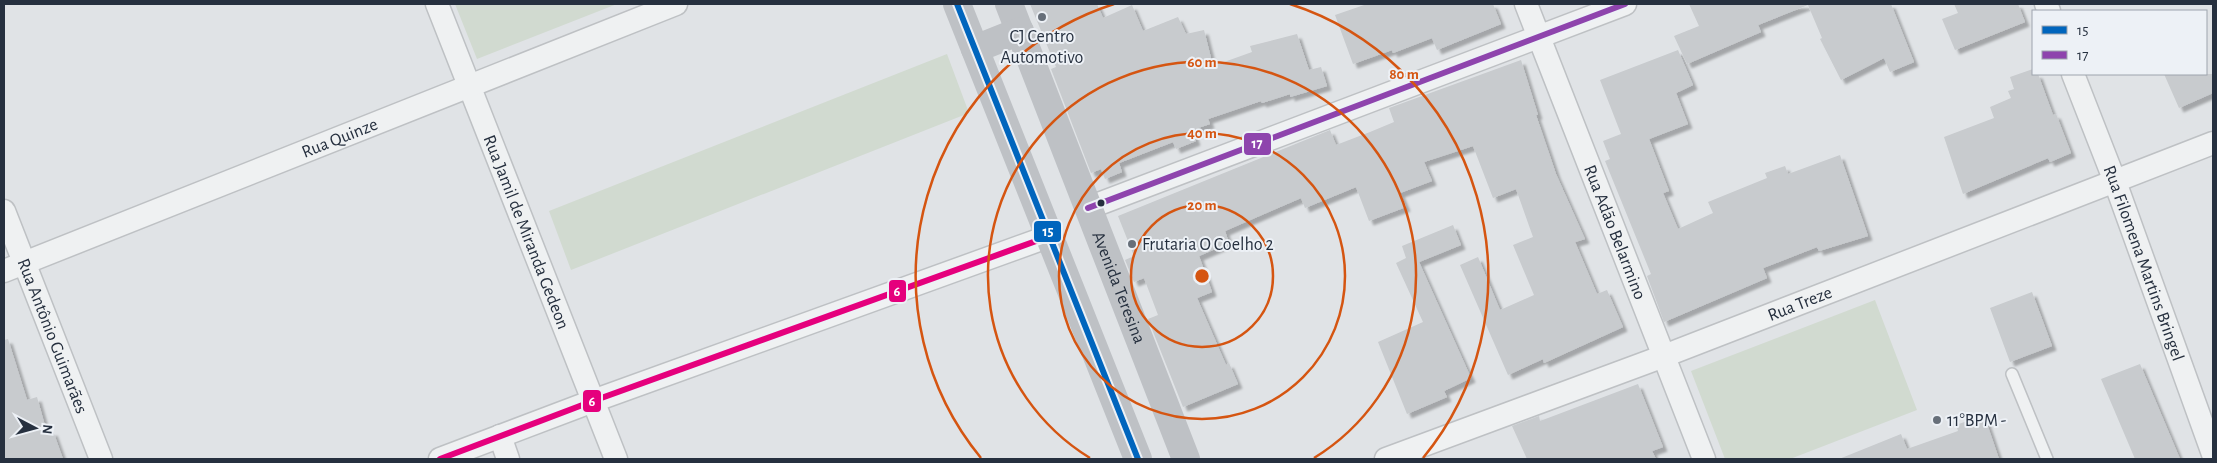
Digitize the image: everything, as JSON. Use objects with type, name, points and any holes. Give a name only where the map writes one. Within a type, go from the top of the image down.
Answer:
[{"type":"main road","points":[[957,4],[1138,459]]},
{"type":"main road","name":"Avenida Teresina","points":[[1009,4],[1186,459]]},
{"type":"main road","points":[[975,48],[1020,31]]},
{"type":"street","name":"Rua Jamil de Miranda Gedeon","points":[[436,4],[616,459]]},
{"type":"street","name":"Rua Quinze","points":[[14,267],[676,4]]},
{"type":"street","name":"Rua Adão Belarmino","points":[[1526,4],[1704,459]]},
{"type":"street","points":[[1088,208],[1625,4]]},
{"type":"street","name":"Rua Filomena Martins Bringel","points":[[2073,75],[2114,180],[2213,454]]},
{"type":"street","name":"Rua Treze","points":[[1386,459],[1664,356],[2213,143]]},
{"type":"street","name":"Rua Antônio Guimarães","points":[[4,211],[14,267],[101,459]]},
{"type":"street","points":[[440,459],[593,401],[1050,236]]},
{"type":"street","points":[[500,436],[508,459]]},
{"type":"lane","points":[[2012,374],[2047,459]]},
{"type":"shaded area","points":[[455,4],[617,4],[477,59]]},
{"type":"shaded area","points":[[947,54],[969,113],[571,270],[549,211]]},
{"type":"shaded area","points":[[1875,300],[1917,410],[1790,459],[1725,459],[1691,371]]},
{"type":"building","points":[[1030,4],[1097,4],[1103,18],[1132,5],[1143,31],[1178,17],[1186,34],[1204,30],[1213,66],[1252,52],[1250,46],[1297,34],[1309,70],[1321,67],[1327,86],[1290,97],[1290,94],[1262,103],[1261,101],[1208,119],[1210,124],[1192,130],[1196,141],[1176,149],[1173,142],[1119,163],[1122,172],[1105,179],[1101,169],[1091,173],[1051,69],[1056,67]]},
{"type":"building","points":[[1367,4],[1493,4],[1501,24],[1437,50],[1432,38],[1393,53],[1392,50],[1353,64],[1335,15]]},
{"type":"building","points":[[1689,4],[1891,4],[1914,62],[1890,72],[1884,58],[1841,80],[1820,39],[1822,38],[1808,5],[1758,25],[1761,32],[1687,64],[1674,36],[1699,26]]},
{"type":"building","points":[[1954,4],[2018,4],[2025,22],[1955,50],[1942,19],[1958,13]]},
{"type":"building","points":[[1678,50],[1693,85],[1676,93],[1688,124],[1649,139],[1669,191],[1663,193],[1678,229],[1713,213],[1708,202],[1767,178],[1765,173],[1785,166],[1788,174],[1840,155],[1868,236],[1819,251],[1817,247],[1763,268],[1767,278],[1664,322],[1647,276],[1651,274],[1605,161],[1610,159],[1603,141],[1621,134],[1600,80]]},
{"type":"building","points":[[1521,60],[1538,115],[1536,115],[1556,174],[1585,239],[1575,242],[1597,294],[1607,290],[1623,327],[1544,363],[1543,359],[1508,375],[1460,265],[1478,257],[1500,310],[1534,295],[1513,245],[1533,237],[1516,189],[1493,198],[1473,146],[1424,162],[1432,181],[1400,193],[1406,207],[1369,221],[1356,187],[1305,208],[1301,198],[1225,231],[1229,243],[1199,256],[1212,292],[1197,298],[1226,365],[1229,363],[1238,384],[1183,407],[1148,319],[1158,315],[1144,278],[1134,282],[1125,260],[1134,256],[1118,216],[1330,130],[1336,145],[1370,132],[1394,122],[1389,108]]},
{"type":"building","points":[[2032,69],[2032,75],[2038,75],[2053,115],[2056,114],[2071,153],[2050,162],[2048,158],[1963,194],[1944,137],[1994,118],[1990,107],[2011,98],[2008,91],[2014,89],[2010,77]]},
{"type":"building","points":[[2213,74],[2213,93],[2179,108],[2164,75]]},
{"type":"building","points":[[1453,225],[1461,245],[1419,262],[1471,378],[1444,391],[1447,397],[1407,414],[1378,342],[1423,322],[1396,263],[1406,258],[1402,246]]},
{"type":"building","points":[[2032,292],[2052,346],[2010,362],[1990,308]]},
{"type":"building","points":[[8,339],[27,400],[37,397],[47,433],[53,431],[63,459],[4,459],[4,340]]},
{"type":"building","points":[[2140,364],[2180,459],[2135,459],[2101,379]]},
{"type":"building","points":[[1638,384],[1663,447],[1652,451],[1656,459],[1527,459],[1512,426],[1539,416],[1540,421]]},
{"type":"building","points":[[1984,415],[1999,459],[1839,459],[1901,434],[1907,449],[1958,431],[1956,425]]},
{"type":"transit line","name":"15","points":[[957,4],[1138,459]]},
{"type":"transit line","name":"17","points":[[1088,208],[1625,4]]},
{"type":"transit line","name":"6","points":[[440,459],[593,401],[1050,236]]},
{"type":"place","name":"CJ Centro Automotivo","points":[[1042,17]]},
{"type":"place","name":"Frutaria O Coelho 2","points":[[1132,244]]},
{"type":"place","name":"11°BPM -","points":[[1937,420]]}]
